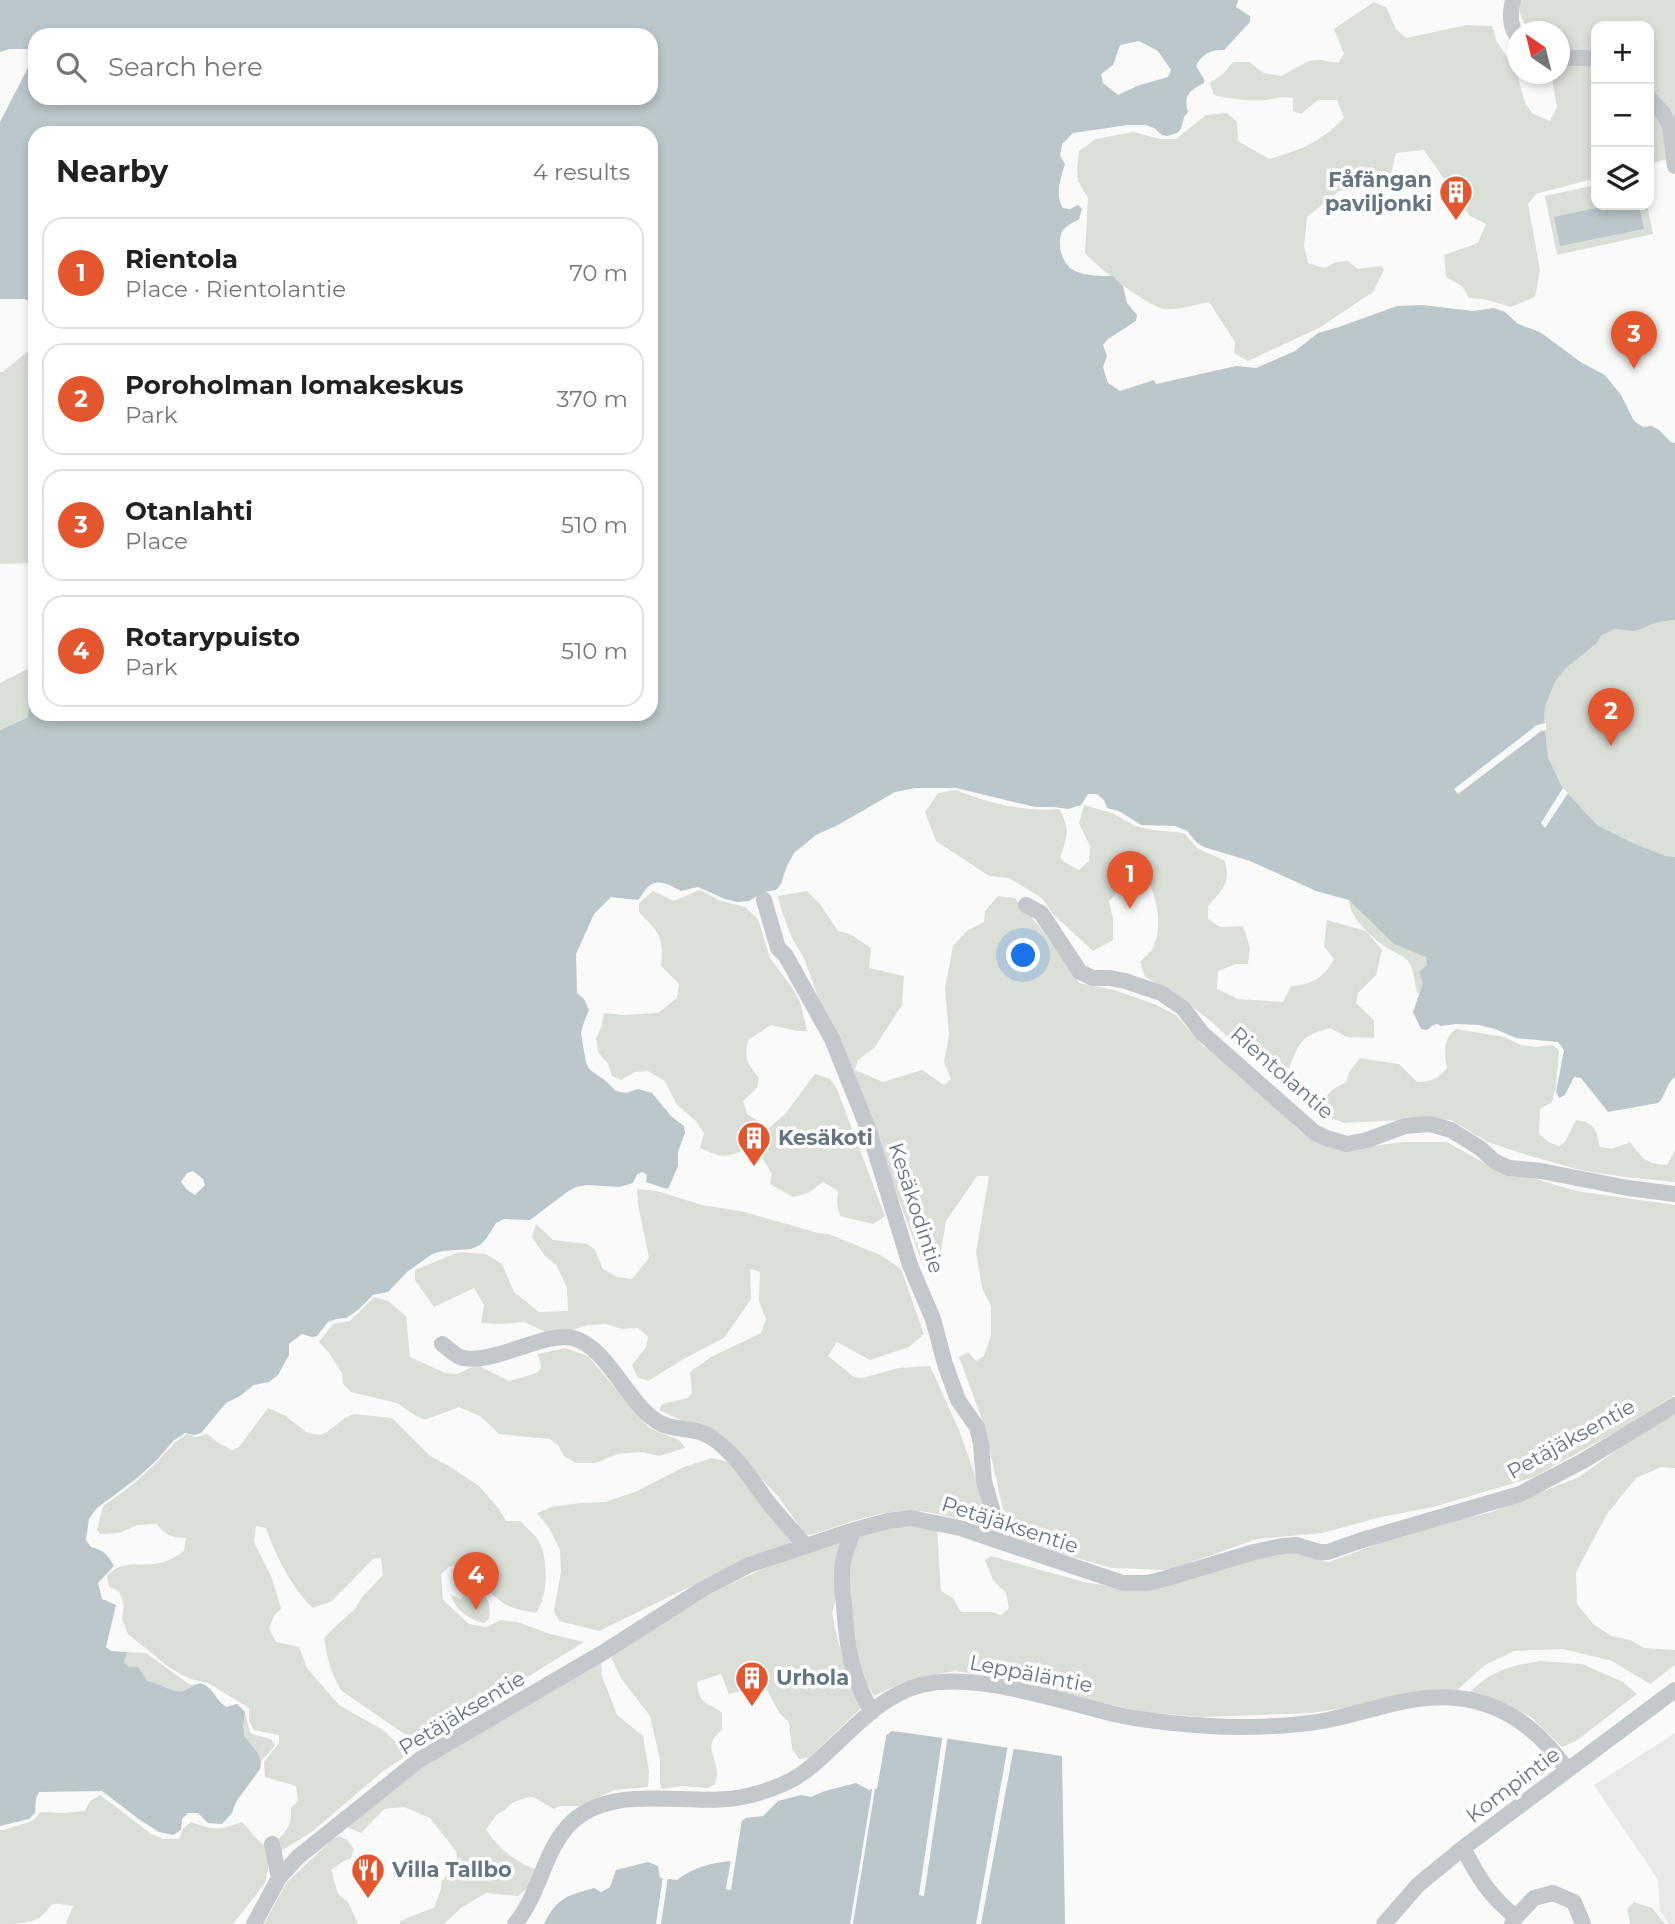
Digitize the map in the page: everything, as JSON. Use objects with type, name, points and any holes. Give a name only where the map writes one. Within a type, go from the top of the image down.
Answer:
[{"type":"street","points":[[1511,21],[1513,0]]},
{"type":"street","points":[[1570,58],[1591,59]]},
{"type":"street","points":[[1654,103],[1670,126],[1675,166]]},
{"type":"street","name":"Kesäkodintie","points":[[764,900],[778,948],[786,956],[832,1039],[869,1132],[910,1265],[933,1319],[958,1399],[977,1427],[984,1481],[995,1520],[996,1539]]},
{"type":"street","name":"Rientolantie","points":[[1026,905],[1041,913],[1080,972],[1093,978],[1125,981],[1161,993],[1182,1008],[1202,1033],[1314,1132],[1326,1139],[1347,1144],[1367,1140],[1405,1126],[1430,1124],[1451,1130],[1480,1148],[1494,1161],[1509,1168],[1675,1194]]},
{"type":"street","points":[[442,1343],[461,1358],[480,1358],[555,1338],[581,1340],[596,1350],[656,1422],[705,1433],[726,1449],[806,1546]]},
{"type":"street","name":"Petäjäksentie","points":[[254,1924],[279,1878],[298,1857],[419,1760],[604,1652],[721,1579],[749,1565],[854,1530],[911,1518],[941,1523],[996,1539],[1123,1583],[1164,1580],[1201,1567],[1282,1546],[1296,1545],[1328,1552],[1520,1494],[1583,1461],[1675,1405]]},
{"type":"street","points":[[854,1530],[843,1562],[846,1642],[864,1699],[872,1712]]},
{"type":"street","name":"Leppäläntie","points":[[515,1924],[528,1906],[558,1839],[574,1820],[595,1808],[629,1799],[724,1800],[771,1788],[806,1771],[891,1698],[909,1688],[942,1681],[999,1687],[1163,1723],[1212,1726],[1326,1721],[1416,1700],[1457,1698],[1483,1703],[1519,1720],[1547,1745],[1567,1770]]},
{"type":"street","name":"Kompintie","points":[[1384,1924],[1418,1885],[1463,1848],[1675,1690]]},
{"type":"street","points":[[272,1844],[279,1878]]},
{"type":"street","points":[[1463,1848],[1481,1882],[1514,1920],[1534,1898],[1553,1893],[1574,1902],[1583,1924]]},
{"type":"shaded area","points":[[0,0],[1238,0],[1236,7],[1250,16],[1250,22],[1224,50],[1207,53],[1198,62],[1196,66],[1204,83],[1187,97],[1188,112],[1177,133],[1167,136],[1146,125],[1128,125],[1073,133],[1062,144],[1060,156],[1065,164],[1059,186],[1060,203],[1063,208],[1070,209],[1078,205],[1082,209],[1079,219],[1067,226],[1060,237],[1064,260],[1080,273],[1113,276],[1123,286],[1127,303],[1137,315],[1136,321],[1103,345],[1107,356],[1103,367],[1108,383],[1120,391],[1154,380],[1156,384],[1236,366],[1256,368],[1295,351],[1318,333],[1397,306],[1422,305],[1473,311],[1494,308],[1505,312],[1518,324],[1540,332],[1582,363],[1605,375],[1621,395],[1634,421],[1643,427],[1652,426],[1675,443],[1675,620],[1658,622],[1635,631],[1615,629],[1601,636],[1596,644],[1566,668],[1555,682],[1545,707],[1544,719],[1548,757],[1562,787],[1597,825],[1633,843],[1675,857],[1675,1077],[1663,1097],[1658,1103],[1608,1112],[1581,1078],[1574,1077],[1565,1095],[1559,1098],[1556,1092],[1564,1050],[1558,1042],[1516,1038],[1479,1025],[1438,1024],[1427,1030],[1421,1029],[1413,1012],[1423,983],[1419,972],[1427,965],[1426,957],[1394,944],[1349,900],[1316,891],[1250,861],[1204,847],[1187,831],[1175,826],[1141,825],[1119,811],[1107,808],[1104,800],[1097,794],[1088,794],[1081,805],[1068,809],[1035,807],[956,788],[916,788],[895,792],[816,835],[794,853],[776,890],[764,892],[749,901],[725,899],[698,887],[681,891],[661,883],[649,886],[638,900],[611,897],[594,914],[576,954],[577,993],[584,999],[589,1010],[581,1033],[586,1063],[590,1070],[616,1091],[626,1093],[638,1089],[652,1093],[672,1117],[684,1126],[678,1166],[669,1187],[667,1189],[646,1182],[647,1175],[643,1172],[637,1174],[633,1183],[619,1187],[576,1187],[530,1220],[504,1219],[496,1223],[480,1245],[471,1249],[432,1254],[407,1272],[388,1292],[373,1295],[346,1318],[328,1322],[317,1336],[302,1334],[289,1344],[289,1355],[278,1375],[269,1382],[254,1385],[226,1403],[201,1433],[185,1433],[173,1441],[136,1479],[97,1508],[89,1519],[86,1540],[91,1547],[105,1554],[114,1566],[98,1583],[102,1599],[116,1605],[106,1647],[111,1651],[127,1652],[124,1662],[129,1667],[138,1667],[147,1681],[179,1692],[200,1683],[209,1688],[226,1707],[237,1704],[245,1712],[244,1736],[257,1752],[261,1761],[260,1769],[222,1824],[208,1823],[198,1813],[188,1813],[182,1819],[181,1830],[173,1835],[159,1832],[102,1791],[39,1792],[35,1813],[29,1819],[0,1826],[0,730],[28,717],[28,721],[658,721],[658,126],[28,126],[28,300],[0,299],[0,122],[28,68],[28,105],[658,105],[658,28],[28,28],[28,49],[0,52]],"holes":[[[1139,41],[1158,51],[1171,70],[1168,77],[1118,95],[1103,83],[1101,74],[1113,65],[1120,45]],[[193,1171],[203,1179],[205,1185],[195,1195],[181,1182],[187,1173]]]},
{"type":"shaded area","points":[[1520,0],[1675,0],[1675,157],[1654,163],[1654,21],[1591,21],[1591,179],[1536,194],[1528,204],[1540,270],[1535,297],[1511,307],[1484,299],[1469,298],[1462,286],[1446,277],[1444,255],[1478,243],[1486,224],[1470,216],[1424,150],[1396,153],[1388,185],[1339,191],[1307,217],[1304,246],[1308,263],[1325,268],[1336,262],[1348,261],[1358,269],[1381,266],[1384,270],[1373,292],[1319,328],[1248,361],[1234,353],[1235,342],[1209,302],[1176,309],[1157,307],[1123,286],[1085,253],[1088,198],[1078,181],[1079,151],[1096,139],[1133,132],[1160,139],[1176,139],[1206,115],[1227,113],[1237,122],[1238,141],[1269,159],[1310,144],[1344,118],[1337,100],[1318,100],[1301,114],[1293,111],[1293,98],[1254,100],[1224,97],[1214,95],[1210,83],[1233,62],[1249,62],[1264,73],[1281,76],[1309,61],[1338,63],[1344,54],[1334,29],[1374,2],[1386,7],[1396,29],[1406,38],[1467,25],[1492,26],[1497,42],[1507,57],[1507,84],[1520,84],[1525,103],[1532,113],[1550,121],[1557,107],[1553,84],[1570,84],[1570,21],[1523,21],[1520,14]]},
{"type":"shaded area","points":[[1591,186],[1591,210],[1648,210],[1653,234],[1557,255],[1545,196]]},
{"type":"shaded area","points":[[1591,209],[1640,210],[1644,229],[1560,246],[1554,217]]},
{"type":"shaded area","points":[[28,351],[28,563],[0,564],[0,372]]},
{"type":"shaded area","points":[[1675,620],[1675,857],[1633,843],[1597,825],[1562,787],[1548,757],[1544,719],[1545,707],[1555,682],[1566,668],[1596,644],[1601,636],[1615,629],[1635,630],[1658,622]]},
{"type":"shaded area","points":[[28,669],[28,716],[0,730],[0,683]]},
{"type":"shaded area","points":[[956,790],[1006,806],[1059,809],[1067,833],[1060,857],[1079,870],[1089,861],[1090,846],[1079,823],[1084,805],[1112,813],[1135,826],[1184,833],[1198,849],[1224,860],[1226,880],[1208,906],[1208,919],[1220,927],[1243,926],[1250,948],[1248,964],[1236,964],[1218,971],[1217,989],[1238,999],[1283,1002],[1291,986],[1311,982],[1322,975],[1334,959],[1324,946],[1327,920],[1366,931],[1382,950],[1376,975],[1358,993],[1356,1003],[1374,1020],[1374,1038],[1347,1037],[1330,1028],[1320,1031],[1303,1041],[1289,1068],[1276,1066],[1233,1042],[1172,991],[1145,977],[1140,962],[1153,947],[1158,928],[1156,903],[1148,879],[1130,879],[1109,901],[1113,919],[1113,940],[1093,951],[1053,914],[1042,898],[1009,878],[989,876],[936,841],[925,812],[938,793]]},
{"type":"shaded area","points":[[700,890],[721,901],[745,907],[758,919],[770,958],[800,1002],[807,1031],[771,1025],[749,1039],[747,1060],[759,1078],[757,1088],[743,1101],[747,1114],[769,1128],[786,1113],[815,1074],[830,1079],[837,1089],[885,1216],[873,1224],[840,1216],[838,1191],[823,1182],[808,1193],[793,1197],[770,1184],[772,1174],[761,1156],[747,1149],[724,1156],[700,1148],[704,1133],[696,1121],[677,1105],[665,1081],[648,1071],[635,1072],[621,1080],[612,1076],[608,1064],[598,1052],[596,1038],[604,1013],[658,1013],[677,998],[679,984],[661,966],[662,947],[659,935],[639,912],[639,903],[653,891],[674,901]]},
{"type":"shaded area","points":[[807,891],[820,904],[838,931],[850,934],[871,948],[869,968],[904,976],[902,1005],[874,1048],[858,1060],[855,1070],[883,1082],[922,1070],[944,1085],[951,1079],[944,1062],[949,1035],[945,988],[953,946],[968,930],[984,922],[985,911],[998,896],[1015,898],[1039,926],[1079,983],[1114,990],[1176,1015],[1202,1045],[1245,1076],[1301,1132],[1344,1149],[1405,1142],[1447,1142],[1486,1164],[1576,1191],[1675,1205],[1675,1395],[1619,1430],[1534,1477],[1433,1507],[1381,1517],[1322,1533],[1257,1539],[1169,1570],[1112,1568],[1010,1539],[983,1422],[959,1357],[968,1352],[976,1361],[984,1356],[991,1335],[991,1306],[982,1288],[976,1252],[989,1176],[977,1176],[946,1221],[940,1256],[928,1275],[850,1069],[781,909],[778,896]]},
{"type":"shaded area","points":[[1349,900],[1365,901],[1424,941],[1431,964],[1422,993],[1417,993],[1408,961],[1363,928],[1353,914]]},
{"type":"shaded area","points":[[1456,1029],[1504,1037],[1521,1045],[1553,1045],[1559,1051],[1556,1086],[1552,1102],[1540,1109],[1539,1134],[1548,1142],[1559,1146],[1565,1142],[1576,1120],[1594,1128],[1600,1147],[1612,1149],[1630,1142],[1645,1159],[1667,1165],[1675,1150],[1675,1182],[1580,1170],[1488,1142],[1451,1120],[1344,1123],[1326,1116],[1321,1103],[1332,1090],[1346,1082],[1349,1072],[1360,1058],[1399,1064],[1417,1082],[1437,1077],[1447,1068],[1447,1042]]},
{"type":"shaded area","points":[[637,1189],[657,1191],[702,1205],[744,1212],[829,1234],[882,1256],[901,1269],[924,1334],[909,1347],[870,1360],[837,1342],[828,1356],[854,1377],[862,1378],[899,1368],[930,1366],[959,1430],[977,1481],[985,1519],[968,1520],[925,1512],[889,1512],[810,1535],[804,1533],[778,1496],[737,1454],[683,1421],[659,1410],[662,1404],[688,1398],[692,1393],[690,1372],[711,1357],[761,1333],[766,1319],[759,1301],[760,1272],[750,1269],[751,1299],[724,1338],[648,1381],[637,1377],[632,1365],[646,1347],[648,1337],[638,1328],[588,1325],[562,1333],[546,1332],[524,1322],[481,1323],[484,1305],[474,1288],[434,1307],[415,1280],[415,1270],[459,1252],[486,1254],[502,1264],[514,1292],[539,1312],[568,1311],[567,1288],[557,1266],[544,1255],[532,1237],[536,1224],[553,1240],[587,1244],[595,1250],[603,1269],[617,1277],[632,1279],[649,1258]]},
{"type":"shaded area","points":[[374,1297],[388,1301],[406,1316],[410,1357],[445,1373],[457,1374],[477,1365],[509,1381],[537,1373],[541,1367],[538,1354],[565,1348],[588,1356],[649,1428],[679,1440],[685,1448],[659,1456],[642,1452],[617,1454],[596,1463],[576,1463],[564,1456],[558,1445],[550,1439],[499,1434],[480,1416],[459,1407],[424,1420],[397,1403],[351,1392],[343,1384],[342,1373],[319,1342],[333,1324],[350,1321]]},
{"type":"shaded area","points":[[268,1408],[286,1416],[306,1432],[320,1435],[354,1414],[392,1418],[430,1456],[479,1486],[506,1521],[520,1521],[536,1537],[543,1554],[545,1586],[536,1613],[515,1608],[497,1599],[463,1563],[449,1567],[441,1574],[443,1600],[469,1624],[486,1627],[501,1620],[517,1622],[584,1642],[419,1744],[342,1691],[332,1672],[324,1638],[354,1610],[383,1575],[381,1558],[373,1559],[332,1601],[313,1608],[285,1571],[266,1528],[256,1526],[254,1542],[272,1578],[281,1609],[275,1614],[269,1628],[276,1642],[299,1647],[307,1668],[339,1705],[383,1730],[407,1755],[382,1772],[313,1831],[281,1851],[277,1840],[288,1826],[291,1808],[298,1801],[296,1786],[265,1777],[264,1762],[279,1743],[279,1735],[254,1730],[249,1720],[249,1708],[208,1683],[190,1679],[170,1668],[128,1634],[122,1619],[124,1606],[119,1591],[109,1587],[107,1576],[113,1570],[127,1565],[156,1564],[169,1560],[184,1551],[186,1538],[169,1535],[157,1524],[137,1525],[119,1533],[100,1534],[97,1529],[103,1506],[143,1475],[182,1437],[187,1434],[196,1437],[207,1434],[232,1450],[239,1447]]},
{"type":"shaded area","points":[[1675,1413],[1675,1468],[1661,1467],[1636,1478],[1607,1514],[1576,1572],[1577,1604],[1593,1624],[1611,1636],[1630,1640],[1644,1648],[1675,1650],[1675,1665],[1650,1684],[1612,1661],[1563,1649],[1514,1651],[1485,1665],[1456,1691],[1311,1713],[1199,1717],[1146,1712],[1021,1681],[955,1671],[901,1683],[874,1696],[859,1665],[850,1602],[851,1560],[855,1544],[863,1534],[871,1530],[899,1526],[937,1528],[941,1591],[953,1598],[961,1612],[992,1612],[1001,1615],[1009,1608],[1006,1593],[993,1580],[985,1560],[991,1556],[1084,1582],[1124,1589],[1276,1553],[1295,1552],[1329,1562],[1425,1526],[1489,1513],[1579,1477],[1642,1432]]},
{"type":"shaded area","points":[[712,1458],[728,1462],[793,1542],[743,1561],[599,1631],[559,1621],[554,1611],[561,1571],[560,1550],[549,1528],[537,1513],[551,1507],[605,1502],[635,1492],[684,1467]]},
{"type":"shaded area","points":[[845,1539],[832,1613],[839,1645],[862,1707],[809,1758],[799,1759],[792,1749],[789,1722],[780,1714],[764,1685],[729,1694],[721,1674],[697,1682],[698,1691],[705,1703],[722,1713],[722,1730],[711,1745],[717,1773],[715,1784],[708,1788],[681,1786],[662,1789],[660,1760],[650,1716],[621,1678],[611,1657],[650,1630],[732,1583],[775,1564]]},
{"type":"shaded area","points":[[468,1591],[484,1596],[489,1603],[489,1619],[484,1623],[463,1613],[455,1605],[451,1595],[461,1599]]},
{"type":"shaded area","points":[[127,1652],[146,1653],[190,1685],[207,1687],[226,1707],[237,1704],[245,1712],[250,1733],[272,1740],[275,1746],[261,1761],[260,1769],[118,1663]]},
{"type":"shaded area","points":[[1540,1661],[1582,1664],[1623,1682],[1637,1694],[1576,1741],[1562,1747],[1531,1717],[1491,1698],[1469,1693],[1502,1670]]},
{"type":"shaded area","points":[[601,1663],[602,1676],[617,1715],[643,1736],[649,1771],[648,1787],[614,1790],[580,1806],[560,1806],[554,1809],[533,1797],[512,1803],[497,1814],[486,1829],[508,1854],[537,1870],[528,1888],[518,1896],[486,1893],[461,1908],[444,1924],[400,1924],[400,1921],[435,1907],[441,1882],[458,1863],[456,1851],[430,1818],[404,1807],[384,1809],[361,1833],[347,1827],[430,1759]]},
{"type":"shaded area","points":[[892,1731],[1062,1756],[1065,1924],[544,1924],[554,1908],[564,1899],[594,1888],[601,1892],[610,1887],[616,1870],[648,1862],[658,1866],[660,1878],[677,1880],[702,1866],[731,1861],[740,1822],[746,1818],[763,1816],[778,1801],[801,1795],[811,1797],[856,1783],[869,1790],[877,1786],[884,1737]]},
{"type":"shaded area","points":[[1675,1733],[1675,1924],[1669,1924],[1660,1911],[1658,1880],[1594,1785]]},
{"type":"shaded area","points":[[100,1795],[150,1833],[163,1839],[179,1839],[183,1829],[191,1822],[216,1828],[242,1822],[266,1846],[269,1864],[265,1883],[233,1924],[66,1924],[73,1906],[54,1904],[35,1920],[0,1924],[0,1830],[32,1821],[41,1812],[85,1811],[90,1801]]},
{"type":"shaded area","points":[[339,1836],[347,1840],[354,1849],[351,1858],[331,1870],[338,1894],[348,1902],[358,1924],[264,1924],[287,1882]]},
{"type":"shaded area","points":[[1634,1902],[1652,1908],[1665,1924],[1630,1924],[1627,1909]]},
{"type":"pier","points":[[1546,723],[1546,730],[1541,731],[1458,794],[1454,789],[1537,725]]},
{"type":"pier","points":[[1563,788],[1568,793],[1545,828],[1541,823]]},
{"type":"pier","points":[[887,1731],[853,1924],[850,1924],[881,1736]]},
{"type":"pier","points":[[943,1733],[948,1734],[924,1896],[919,1895]]},
{"type":"pier","points":[[1008,1745],[1014,1747],[981,1924],[976,1924]]},
{"type":"pier","points":[[739,1819],[742,1819],[731,1890],[726,1889]]},
{"type":"pier","points":[[663,1876],[668,1877],[661,1924],[656,1924]]},
{"type":"place","name":"Fåfängan paviljonki","points":[[1456,222]]},
{"type":"place","name":"Otanlahti","points":[[1634,369]]},
{"type":"place","name":"Poroholman lomakeskus","points":[[1611,746]]},
{"type":"place","name":"Rientola","points":[[1130,909]]},
{"type":"place","name":"Kesäkoti","points":[[754,1168]]},
{"type":"place","name":"Rotarypuisto","points":[[476,1610]]},
{"type":"place","name":"Urhola","points":[[752,1708]]},
{"type":"place","name":"Villa Tallbo","points":[[368,1900]]}]
